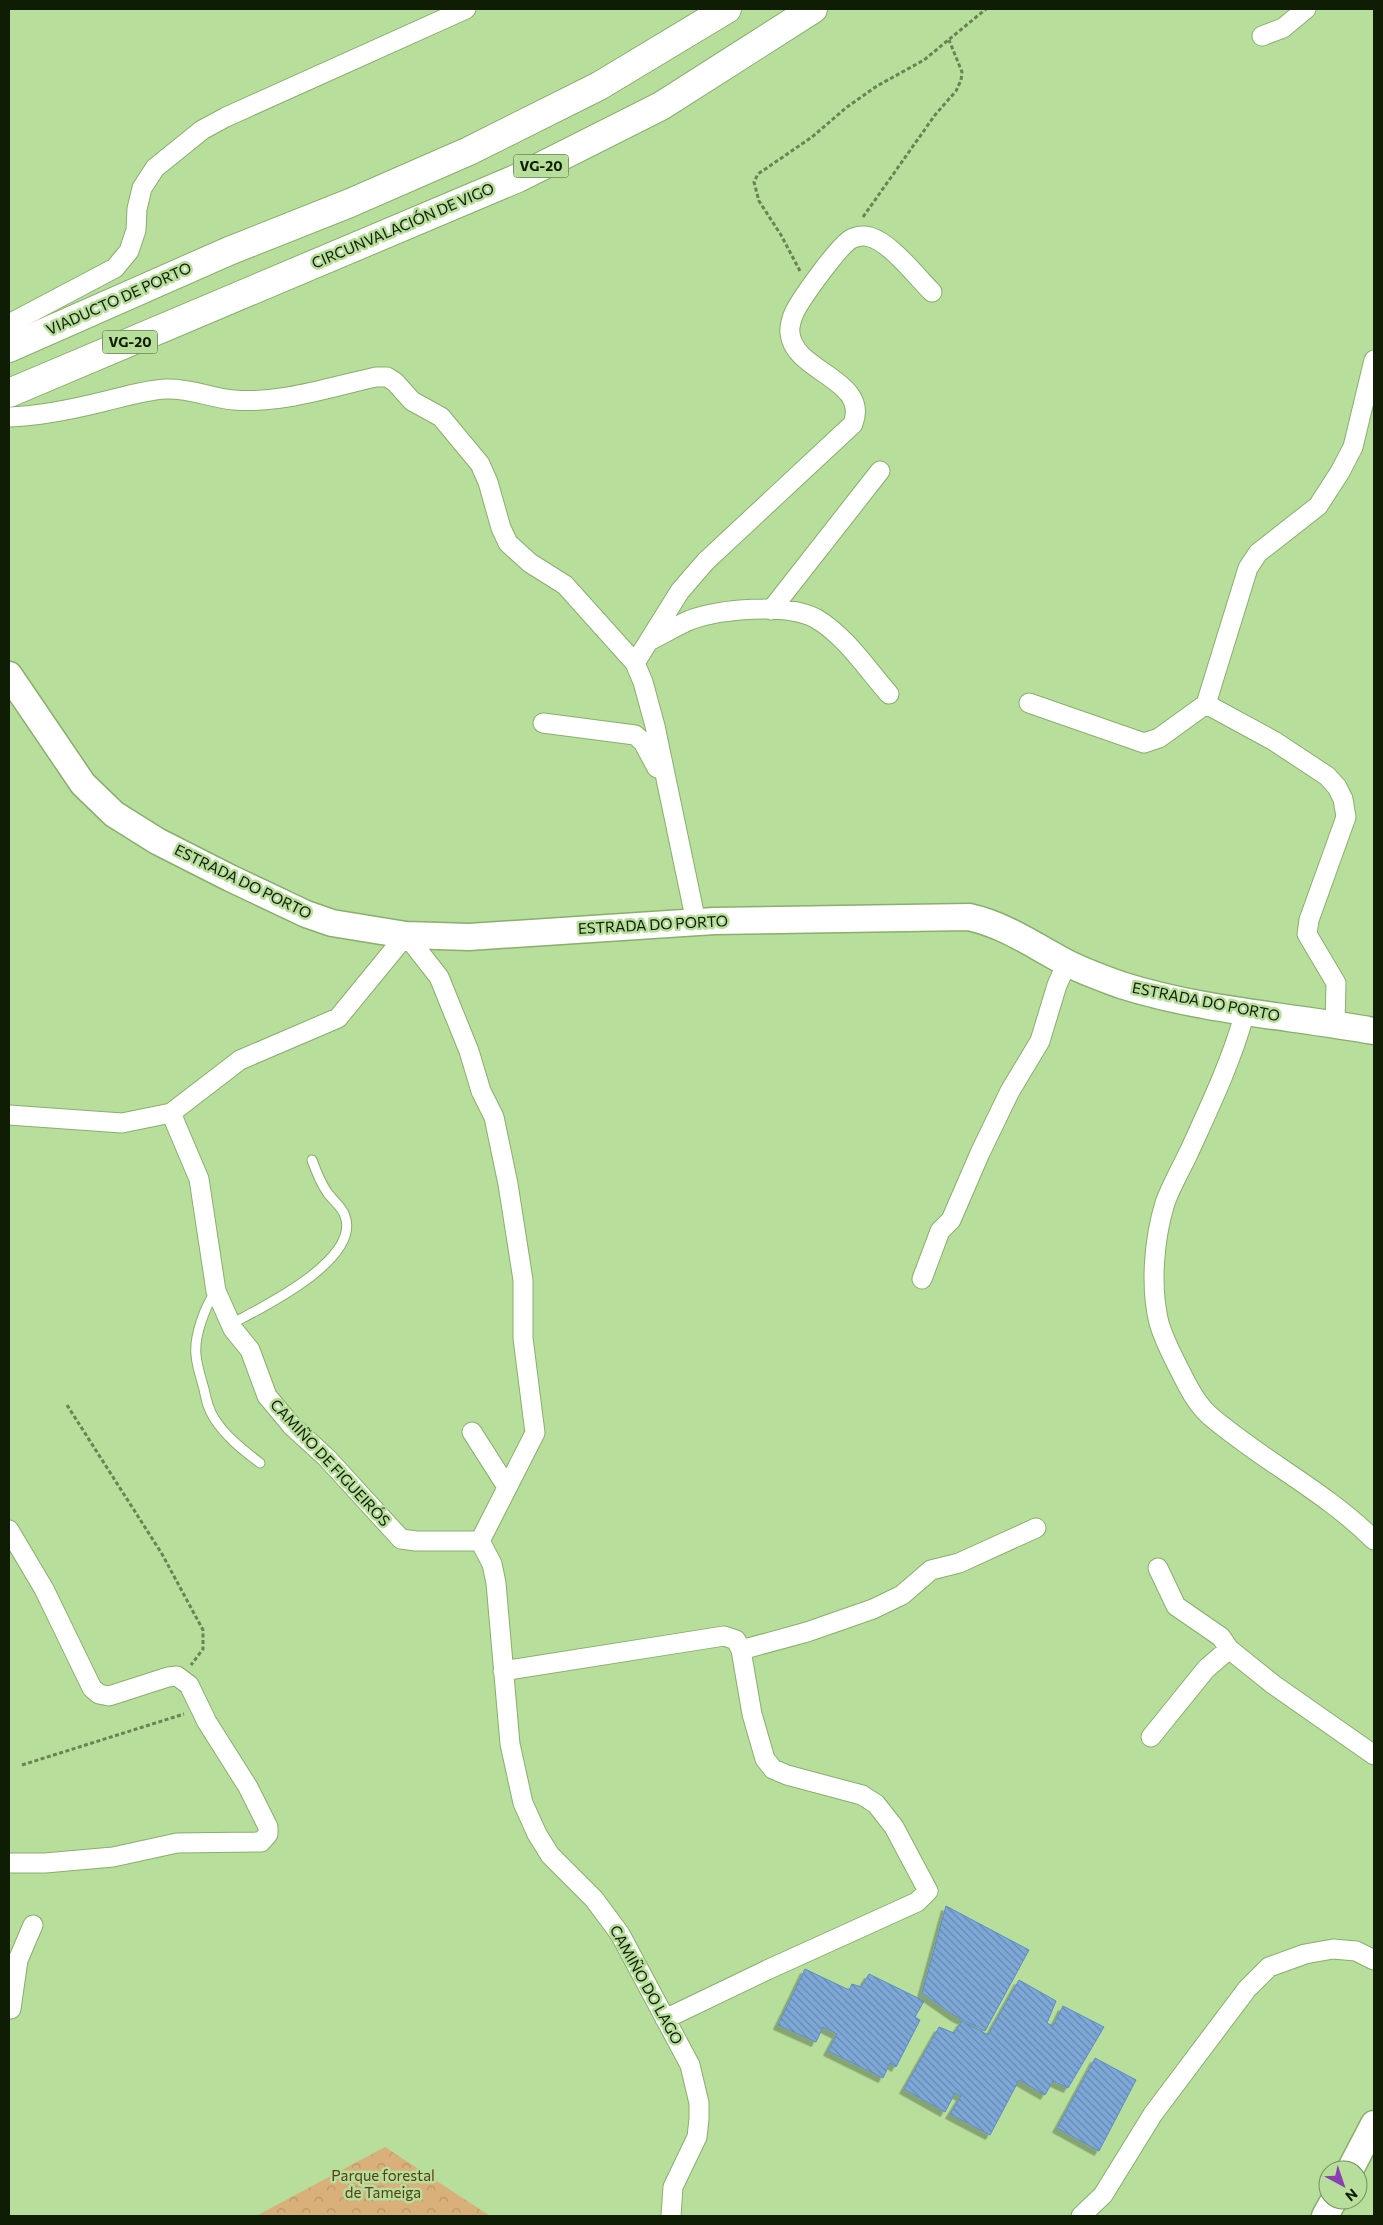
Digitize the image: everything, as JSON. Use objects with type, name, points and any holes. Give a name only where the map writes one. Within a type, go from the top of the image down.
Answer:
[{"type":"highway","name":"VIADUCTO DE PORTO","points":[[9,348],[229,251],[469,151],[599,86],[727,9]]},
{"type":"highway","name":"CIRCUNVALACIÓN DE VIGO","points":[[9,392],[518,178],[661,106],[813,9]]},
{"type":"street","points":[[9,324],[115,268],[129,251],[136,230],[136,209],[142,188],[155,168],[202,130],[226,117],[466,9]]},
{"type":"street","points":[[1262,36],[1283,28],[1306,9]]},
{"type":"street","points":[[635,663],[680,591],[706,561],[853,424],[856,413],[852,398],[798,351],[790,333],[794,313],[842,248],[853,238],[860,236],[870,237],[892,251],[932,292]]},
{"type":"street","points":[[1029,703],[1144,743],[1160,738],[1206,704],[1248,568],[1258,553],[1318,506],[1340,472],[1353,447],[1374,360]]},
{"type":"street","points":[[9,417],[34,416],[139,392],[166,389],[192,390],[233,400],[293,396],[376,377],[387,377],[395,382],[412,401],[441,417],[480,464],[488,482],[501,528],[508,543],[516,552],[565,585],[635,663],[655,726],[696,922]]},
{"type":"street","points":[[771,610],[880,471]]},
{"type":"street","points":[[650,641],[690,620],[715,613],[771,610],[805,615],[824,625],[842,640],[889,694]]},
{"type":"street","name":"ESTRADA DO PORTO","points":[[9,675],[83,784],[103,806],[133,827],[230,878],[306,914],[341,924],[406,935],[469,937],[696,922],[969,917],[998,925],[1067,963],[1122,985],[1245,1012],[1374,1031]]},
{"type":"street","points":[[1206,704],[1274,741],[1327,776],[1337,787],[1343,799],[1346,817],[1309,920],[1307,934],[1336,983],[1335,1024]]},
{"type":"street","points":[[543,723],[635,735],[643,742],[654,764],[666,778]]},
{"type":"street","points":[[9,1115],[122,1123],[171,1113],[240,1060],[338,1018],[406,935],[439,977],[469,1051],[481,1091],[494,1117],[508,1184],[523,1280],[523,1338],[534,1433],[480,1541]]},
{"type":"street","points":[[922,1279],[940,1231],[951,1220],[1010,1091],[1040,1041],[1057,985],[1067,963]]},
{"type":"street","points":[[1245,1012],[1236,1043],[1166,1202],[1158,1232],[1155,1263],[1155,1296],[1159,1323],[1167,1343],[1199,1405],[1252,1450],[1333,1503],[1357,1522],[1374,1540]]},
{"type":"street","name":"CAMIÑO DE FIGUEIRÓS","points":[[171,1113],[198,1179],[216,1290],[230,1324],[250,1350],[267,1396],[292,1426],[328,1458],[400,1539],[416,1541],[480,1541]]},
{"type":"street","points":[[472,1432],[507,1486]]},
{"type":"street","points":[[741,1650],[807,1632],[873,1609],[902,1595],[931,1570],[959,1563],[1036,1528]]},
{"type":"street","points":[[9,1530],[44,1589],[92,1688],[99,1694],[109,1696],[158,1679],[177,1676],[189,1685],[200,1709],[248,1787],[268,1827],[268,1834],[265,1838],[255,1842],[177,1843],[113,1857],[45,1863],[9,1863]]},
{"type":"street","name":"CAMIÑO DO LAGO","points":[[480,1541],[492,1564],[496,1582],[510,1744],[523,1803],[537,1834],[550,1855],[594,1899],[620,1934],[690,2065],[699,2103],[697,2137],[673,2187],[671,2216]]},
{"type":"street","points":[[1158,1568],[1176,1606],[1222,1637],[1230,1649],[1274,1685],[1374,1755]]},
{"type":"street","points":[[503,1671],[724,1636],[736,1640],[741,1650],[752,1714],[765,1759],[773,1768],[787,1775],[862,1795],[876,1804],[894,1827],[928,1891],[917,1902],[665,2019]]},
{"type":"street","points":[[1151,1737],[1206,1669],[1230,1649]]},
{"type":"street","points":[[11,2009],[13,1959],[33,1925]]},
{"type":"street","points":[[1081,2216],[1103,2195],[1153,2114],[1247,1989],[1269,1967],[1305,1954],[1333,1948],[1356,1951],[1374,1960]]},
{"type":"street","points":[[1355,2160],[1374,2124]]},
{"type":"lane","points":[[230,1324],[284,1295],[322,1268],[331,1260],[342,1244],[346,1231],[346,1216],[326,1192],[312,1160]]},
{"type":"lane","points":[[216,1290],[207,1304],[199,1332],[196,1354],[208,1406],[214,1418],[227,1435],[260,1463]]},
{"type":"path","points":[[808,292],[800,272],[755,191],[754,182],[758,174],[812,137],[869,91],[924,60],[986,9]]},
{"type":"path","points":[[853,238],[855,228],[935,115],[956,92],[962,80],[962,72],[950,40]]},
{"type":"path","points":[[67,1406],[162,1554],[203,1630],[203,1649],[199,1657],[177,1676]]},
{"type":"path","points":[[22,1765],[200,1709]]},
{"type":"green space","name":"Parque forestal de Tameiga","points":[[385,2147],[490,2216],[256,2216]]},
{"type":"building","points":[[946,1906],[1029,1950],[985,2031],[955,2016],[922,1993]]},
{"type":"building","points":[[805,1969],[849,1990],[852,1984],[861,1987],[869,1974],[924,2001],[915,2017],[920,2020],[896,2067],[890,2063],[883,2078],[828,2051],[837,2034],[823,2027],[816,2042],[778,2025]]},
{"type":"building","points":[[1019,1980],[1056,2001],[1047,2023],[1053,2026],[1063,2006],[1104,2027],[1068,2088],[1053,2081],[1045,2095],[1019,2080],[990,2135],[950,2114],[961,2096],[955,2093],[945,2112],[904,2089],[939,2027],[954,2033],[962,2021],[988,2035]]},
{"type":"building","points":[[1095,2058],[1136,2080],[1099,2151],[1057,2128]]}]
